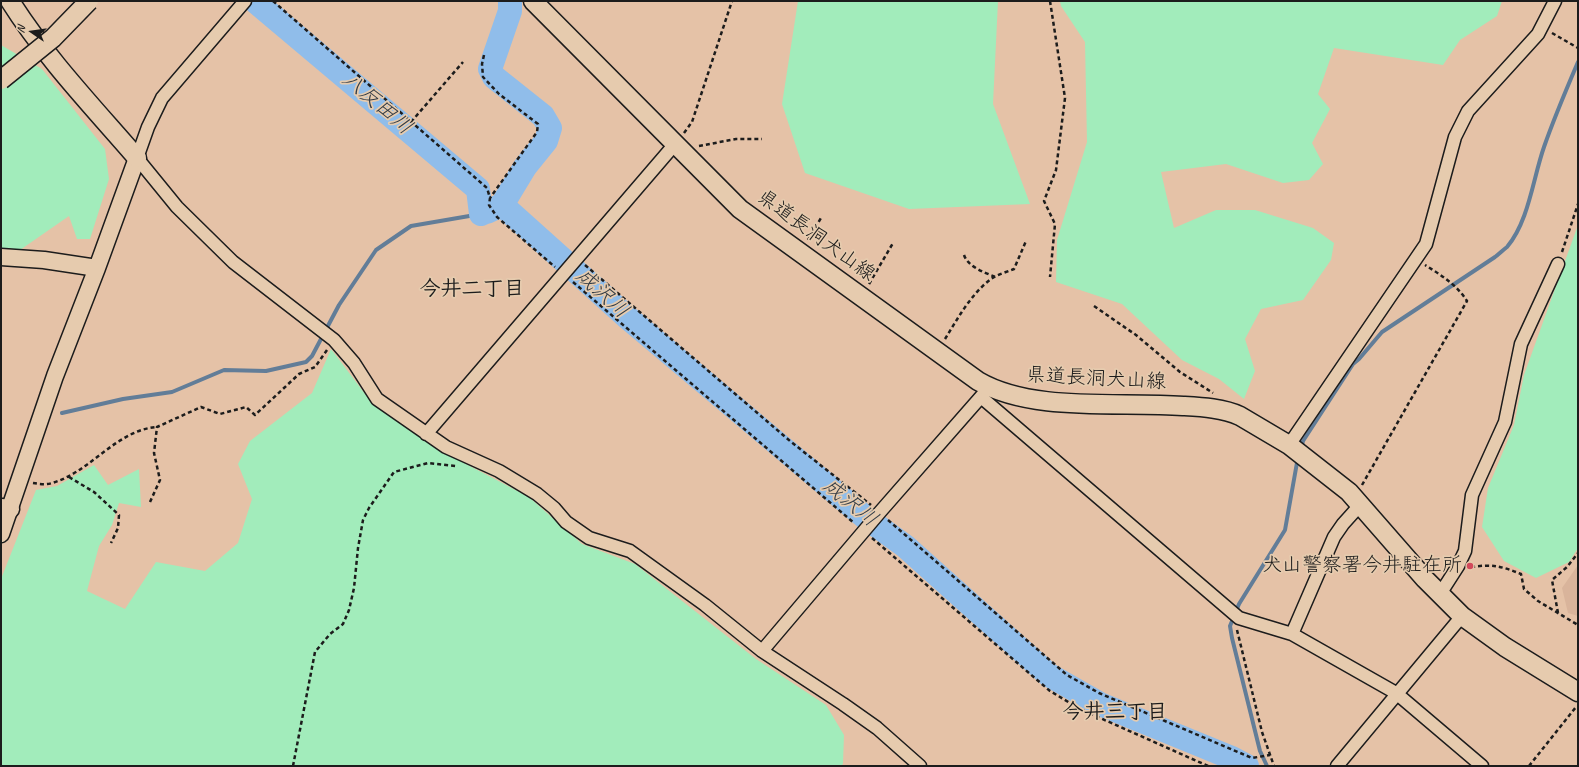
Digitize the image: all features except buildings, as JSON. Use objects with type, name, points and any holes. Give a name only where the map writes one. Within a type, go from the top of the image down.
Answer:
[{"type":"main road","points":[[10,1],[25,25],[51,58],[136,158]]},
{"type":"main road","points":[[1,80],[53,38],[88,1]]},
{"type":"main road","name":"県道長洞犬山線","points":[[534,1],[740,209],[861,296],[937,353],[985,392],[998,392],[1042,401],[1159,404],[1199,407],[1232,413],[1240,416],[1289,445],[1358,501],[1425,579],[1462,616],[1505,647],[1578,692]]},
{"type":"street","points":[[1,534],[5,509],[19,483],[55,376],[97,268],[148,128],[162,98],[245,1]]},
{"type":"street","points":[[1289,445],[1416,260],[1430,237],[1456,136],[1468,111],[1538,34],[1555,1]]},
{"type":"street","points":[[426,434],[571,265],[680,150]]},
{"type":"street","points":[[136,158],[177,207],[232,262],[322,329],[334,340],[354,363],[377,399],[446,448],[499,471],[537,494],[554,508],[566,522],[589,538],[630,551],[705,604],[762,651],[877,728],[920,766]]},
{"type":"street","points":[[1,257],[44,260],[97,268]]},
{"type":"street","points":[[1440,594],[1458,566],[1465,551],[1472,495],[1505,422],[1521,344],[1558,264]]},
{"type":"street","points":[[762,651],[985,392],[1238,617],[1292,634],[1396,693],[1482,766]]},
{"type":"street","points":[[1292,634],[1334,537],[1358,501]]},
{"type":"street","points":[[1337,766],[1396,693],[1462,616]]},
{"type":"path","points":[[273,1],[487,188],[490,198],[489,205],[497,217],[571,265],[879,514],[1067,675],[1099,693],[1255,759],[1270,755]]},
{"type":"path","points":[[680,150],[692,122],[732,1]]},
{"type":"path","points":[[1050,1],[1065,98],[1056,170],[1044,201],[1054,224],[1050,277]]},
{"type":"path","points":[[1542,28],[1578,48]]},
{"type":"path","points":[[484,55],[482,64],[483,77],[499,94],[538,124],[537,132],[490,198]]},
{"type":"path","points":[[410,122],[463,62]]},
{"type":"path","points":[[680,150],[714,142],[736,139],[762,139]]},
{"type":"path","points":[[1558,264],[1578,204]]},
{"type":"path","points":[[801,253],[822,218]]},
{"type":"path","points":[[937,353],[962,311],[980,289],[995,277],[1014,269],[1026,241]]},
{"type":"path","points":[[861,296],[893,243]]},
{"type":"path","points":[[964,255],[966,260],[971,265],[995,277]]},
{"type":"path","points":[[1358,501],[1467,301],[1462,292],[1447,280],[1416,260]]},
{"type":"path","points":[[571,265],[865,530],[1050,691],[1080,709],[1208,766]]},
{"type":"path","points":[[1094,306],[1136,335],[1180,372],[1215,394]]},
{"type":"path","points":[[19,483],[50,484],[69,477],[130,434],[146,428],[157,427],[201,407],[220,414],[246,407],[255,415],[298,374],[315,367],[334,340]]},
{"type":"path","points":[[150,502],[160,480],[154,453],[157,427]]},
{"type":"path","points":[[293,766],[315,652],[330,634],[344,624],[354,588],[358,548],[363,520],[369,508],[394,472],[428,463],[459,466]]},
{"type":"path","points":[[69,477],[94,492],[119,515],[118,528],[111,543]]},
{"type":"path","points":[[1558,613],[1552,580],[1567,567],[1578,554]]},
{"type":"path","points":[[1458,566],[1464,568],[1488,564],[1521,574],[1524,589],[1538,601],[1578,625]]},
{"type":"path","points":[[1238,617],[1238,636],[1262,732],[1274,766]]},
{"type":"path","points":[[1529,766],[1578,704]]},
{"type":"shaded area","points":[[1578,565],[1578,616],[1568,613],[1562,588]]},
{"type":"green space","points":[[798,1],[998,1],[993,104],[1030,204],[909,209],[805,173],[782,104]]},
{"type":"green space","points":[[1060,1],[1502,1],[1497,16],[1460,40],[1443,65],[1334,48],[1318,94],[1330,109],[1312,143],[1323,164],[1309,180],[1283,183],[1226,164],[1161,172],[1174,228],[1216,210],[1255,210],[1313,228],[1334,243],[1331,260],[1303,300],[1261,309],[1245,339],[1255,371],[1244,399],[1219,379],[1182,360],[1122,304],[1056,282],[1057,240],[1087,142],[1085,42],[1061,6]]},
{"type":"green space","points":[[1,45],[42,69],[105,149],[109,179],[90,239],[77,239],[69,216],[20,250],[1,249]]},
{"type":"green space","points":[[1578,225],[1578,548],[1569,562],[1536,578],[1504,561],[1482,527],[1488,488],[1514,425],[1524,375]]},
{"type":"green space","points":[[331,349],[372,403],[443,452],[529,497],[582,544],[635,564],[756,659],[826,705],[844,735],[842,766],[1,766],[1,579],[36,490],[57,486],[94,465],[108,485],[139,469],[141,507],[119,503],[112,525],[99,546],[87,591],[125,609],[156,562],[205,571],[238,543],[252,499],[238,464],[250,441],[312,393]]},
{"type":"waterway","points":[[487,212],[502,205],[525,167],[546,141],[550,128],[543,116],[494,77],[490,69],[510,11],[510,1]]},
{"type":"waterway","name":"八反田川","points":[[256,2],[478,189],[481,214]]},
{"type":"waterway","points":[[1301,449],[1303,441],[1353,364],[1382,332],[1495,257],[1507,247],[1521,225],[1530,199],[1544,147],[1578,62]]},
{"type":"waterway","name":"成沢川","points":[[481,214],[502,205],[628,318],[866,518],[905,546],[1049,675],[1100,704],[1232,758],[1247,766]]},
{"type":"waterway","points":[[62,413],[123,399],[172,392],[224,370],[266,371],[306,362],[312,356],[339,305],[376,250],[411,226],[481,214]]},
{"type":"waterway","points":[[1267,766],[1260,751],[1230,626],[1239,604],[1285,530],[1298,457]]},
{"type":"place","name":"犬山警察署今井駐在所","points":[[1470,566]]},
{"type":"district","name":"今井二丁目","points":[[472,289]]},
{"type":"district","name":"今井三丁目","points":[[1115,712]]}]
